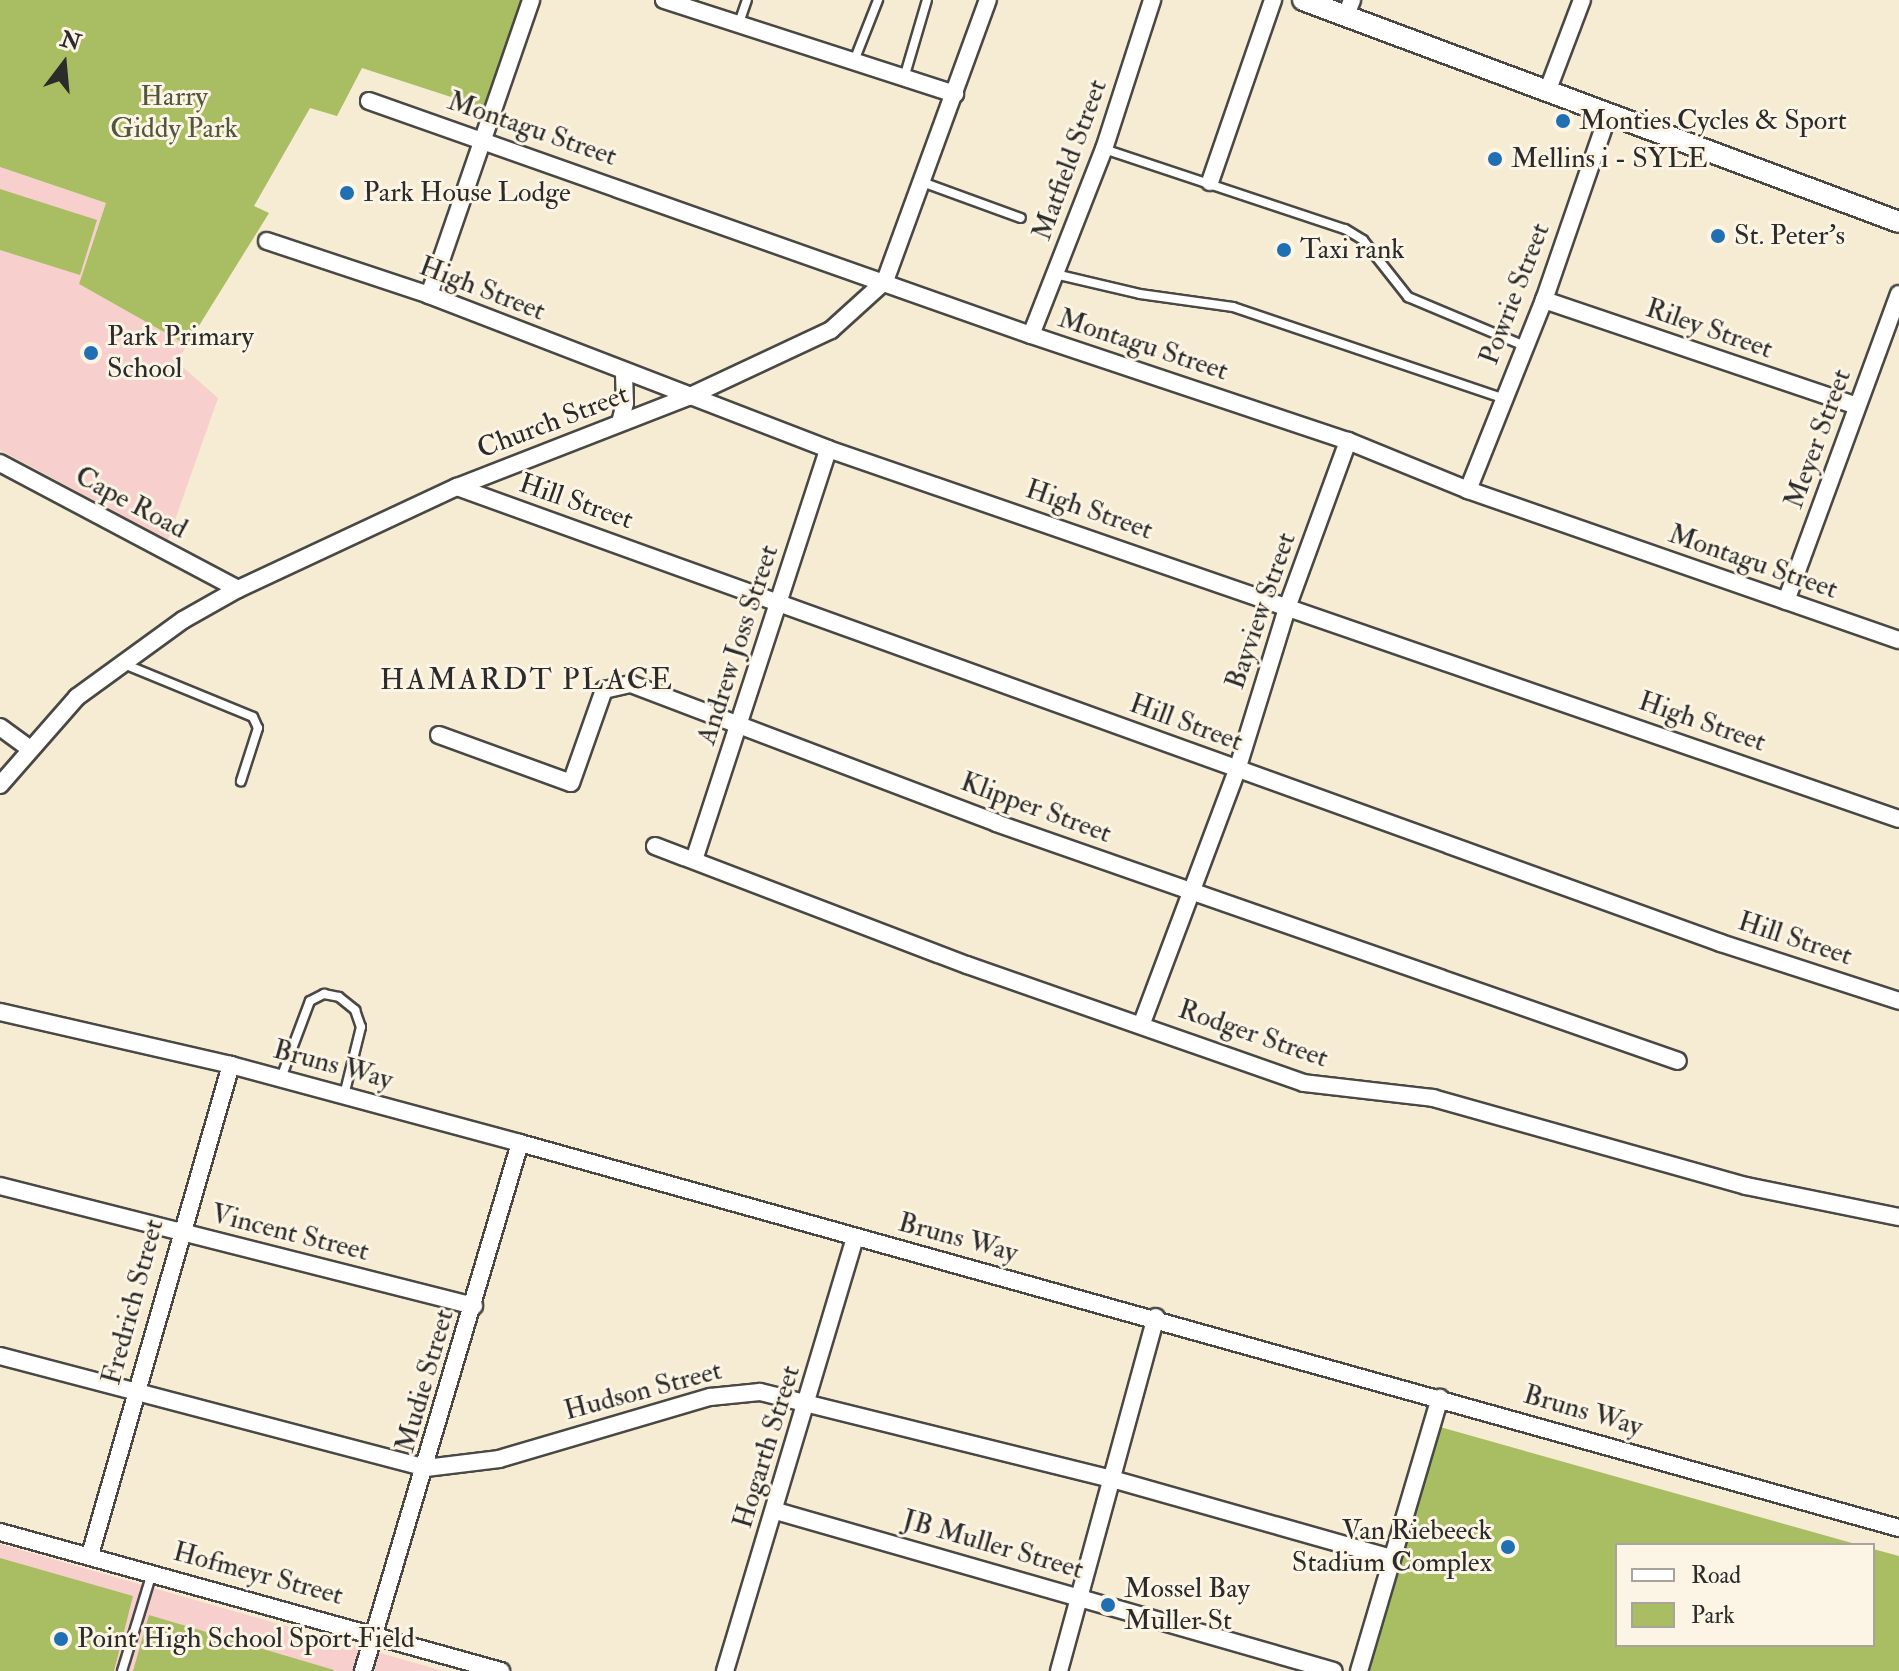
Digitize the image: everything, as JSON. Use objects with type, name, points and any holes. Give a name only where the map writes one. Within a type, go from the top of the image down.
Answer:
[{"type":"street","points":[[429,295],[531,0]]},
{"type":"street","points":[[664,0],[955,94]]},
{"type":"street","name":"Church Street","points":[[0,785],[29,748],[77,697],[120,663],[238,589],[457,487],[688,397],[801,348],[831,330],[885,281],[988,0]]},
{"type":"street","name":"Matfield Street","points":[[1031,335],[1104,149],[1152,0]]},
{"type":"street","points":[[1210,182],[1273,0]]},
{"type":"street","points":[[1303,0],[1349,8],[1547,92],[1899,222]]},
{"type":"street","points":[[1547,92],[1582,0]]},
{"type":"street","name":"Montagu Street","points":[[369,101],[484,139],[1031,335],[1348,441],[1468,490],[1899,640]]},
{"type":"street","name":"Powrie Street","points":[[1468,490],[1522,345],[1544,300],[1608,115]]},
{"type":"street","name":"High Street","points":[[267,241],[429,295],[828,449],[1288,605],[1899,819]]},
{"type":"street","name":"Meyer Street","points":[[1786,601],[1899,294]]},
{"type":"street","name":"Riley Street","points":[[1544,300],[1857,406]]},
{"type":"street","points":[[620,423],[624,372]]},
{"type":"street","name":"Bayview Street","points":[[1142,1023],[1237,770],[1288,605],[1348,441]]},
{"type":"street","name":"Andrew Joss Street","points":[[695,857],[781,601],[828,449]]},
{"type":"street","name":"Cape Road","points":[[0,463],[238,589]]},
{"type":"street","name":"Hill Street","points":[[457,487],[781,601],[1237,770],[1899,1001]]},
{"type":"street","name":"Klipper Street","points":[[439,735],[571,783],[604,690],[631,684],[996,823],[1678,1061]]},
{"type":"street","points":[[0,727],[29,748]]},
{"type":"street","name":"Rodger Street","points":[[655,846],[695,857],[967,965],[1142,1023],[1304,1083],[1433,1098],[1746,1186],[1899,1217]]},
{"type":"street","name":"Bruns Way","points":[[0,1012],[231,1065],[344,1095],[855,1238],[1156,1317],[1899,1528]]},
{"type":"street","name":"Fredrich Street","points":[[90,1555],[179,1231],[231,1065]]},
{"type":"street","name":"Mudie Street","points":[[363,1671],[426,1468],[520,1143]]},
{"type":"street","name":"Vincent Street","points":[[0,1186],[474,1306]]},
{"type":"street","name":"Hogarth Street","points":[[725,1671],[776,1511],[855,1238]]},
{"type":"street","points":[[1059,1671],[1156,1317]]},
{"type":"street","name":"Hudson Street","points":[[0,1356],[135,1394],[426,1468],[499,1459],[742,1391],[809,1401],[1112,1479],[1392,1558]]},
{"type":"street","points":[[1359,1671],[1440,1398]]},
{"type":"street","name":"JB Muller Street","points":[[776,1511],[1334,1671]]},
{"type":"street","name":"Hofmeyr Street","points":[[0,1532],[374,1632],[501,1671]]},
{"type":"lane","points":[[739,24],[747,0]]},
{"type":"lane","points":[[854,61],[878,0]]},
{"type":"lane","points":[[904,78],[927,0]]},
{"type":"lane","points":[[1104,149],[1345,229],[1363,240],[1408,297],[1522,345]]},
{"type":"lane","points":[[922,182],[1021,218]]},
{"type":"lane","points":[[1055,274],[1140,294],[1233,307],[1502,398]]},
{"type":"lane","points":[[120,663],[253,717],[258,728],[241,781]]},
{"type":"lane","points":[[281,1078],[310,1001],[324,994],[339,997],[355,1010],[361,1027],[344,1095]]},
{"type":"lane","points":[[122,1671],[152,1572]]},
{"type":"shaded area","name":"Park Primary School","points":[[0,167],[106,203],[79,284],[187,345],[177,362],[218,398],[168,540],[0,450]]},
{"type":"shaded area","points":[[0,1544],[443,1671],[0,1671]]},
{"type":"green space","name":"Harry Giddy Park","points":[[0,0],[525,0],[491,110],[362,68],[337,116],[310,108],[254,206],[269,213],[187,345],[79,284],[106,203],[0,167]]},
{"type":"green space","points":[[0,189],[97,220],[80,275],[0,250]]},
{"type":"green space","name":"Van Riebeeck Stadium Complex","points":[[1433,1425],[1852,1543],[1615,1543],[1615,1647],[1875,1647],[1875,1550],[1899,1556],[1899,1671],[1363,1671]]},
{"type":"green space","name":"Point High School Sport Field","points":[[0,1558],[133,1596],[114,1671],[0,1671]]},
{"type":"green space","name":"Point High School Sport Field","points":[[149,1615],[334,1670],[133,1671]]},
{"type":"place","name":"Monties Cycles & Sport","points":[[1563,121]]},
{"type":"place","name":"Mellins i - SYLE","points":[[1495,159]]},
{"type":"place","name":"Park House Lodge","points":[[347,193]]},
{"type":"place","name":"St. Peter's","points":[[1718,236]]},
{"type":"place","name":"Taxi rank","points":[[1284,250]]},
{"type":"place","name":"Park Primary School","points":[[91,353]]},
{"type":"place","name":"Van Riebeeck Stadium Complex","points":[[1508,1547]]},
{"type":"place","name":"Mossel Bay Muller St","points":[[1108,1605]]},
{"type":"place","name":"Point High School Sport Field","points":[[61,1639]]},
{"type":"district","name":"HAMARDT PLACE","points":[[527,680]]}]
